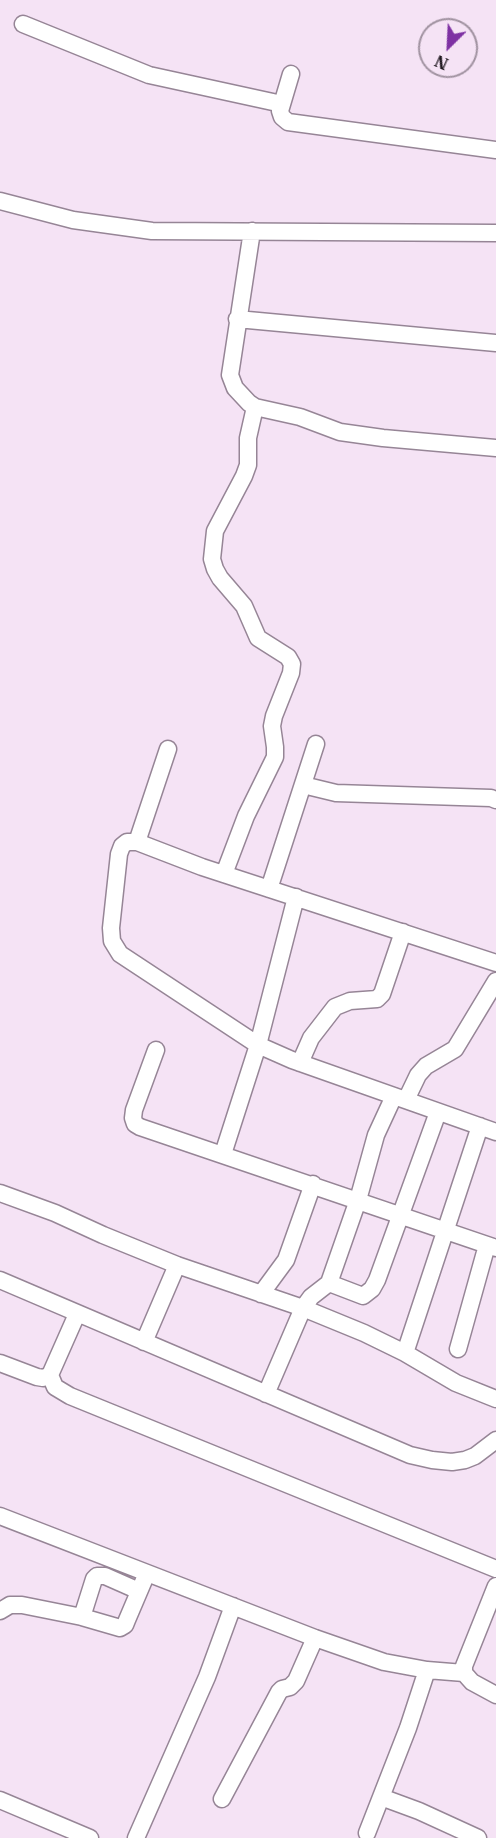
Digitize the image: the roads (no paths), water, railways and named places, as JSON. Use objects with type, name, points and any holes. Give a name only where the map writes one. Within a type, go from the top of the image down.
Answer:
[{"type":"street","points":[[23,24],[149,75],[282,104]]},
{"type":"street","points":[[291,74],[280,111],[282,117],[288,122],[496,150]]},
{"type":"street","points":[[0,201],[73,220],[153,231],[496,233]]},
{"type":"street","points":[[252,231],[230,375],[235,388],[243,397],[255,407],[300,417],[340,432],[496,448]]},
{"type":"street","points":[[237,319],[496,343]]},
{"type":"street","points":[[224,874],[246,816],[274,758],[276,747],[272,726],[273,716],[291,673],[292,664],[288,657],[258,638],[244,606],[220,578],[212,559],[215,531],[248,465],[248,438],[255,407]]},
{"type":"street","points":[[269,889],[316,744]]},
{"type":"street","points":[[137,842],[168,749]]},
{"type":"street","points":[[303,785],[336,793],[496,800]]},
{"type":"street","points":[[496,963],[224,874],[137,842],[127,842],[122,846],[119,854],[111,928],[112,942],[120,954],[258,1045],[300,1063],[496,1132]]},
{"type":"street","points":[[223,1154],[258,1045],[296,897]]},
{"type":"street","points":[[300,1063],[310,1038],[335,1006],[341,1003],[377,999],[382,994],[402,932]]},
{"type":"street","points":[[266,1395],[303,1308],[311,1297],[329,1283],[358,1200],[376,1135],[400,1098],[426,1066],[455,1049],[496,981]]},
{"type":"street","points":[[156,1050],[134,1110],[135,1124],[492,1246],[458,1349]]},
{"type":"street","points":[[329,1283],[358,1295],[368,1294],[377,1280],[438,1112]]},
{"type":"street","points":[[405,1353],[480,1126]]},
{"type":"street","points":[[261,1294],[286,1260],[313,1184]]},
{"type":"street","points":[[0,1194],[55,1213],[177,1265],[303,1308],[364,1333],[405,1353],[456,1383],[496,1399]]},
{"type":"street","points":[[144,1342],[177,1265]]},
{"type":"street","points":[[0,1280],[410,1455],[452,1462],[465,1460],[475,1456],[496,1440]]},
{"type":"street","points":[[0,1363],[37,1377],[43,1378],[50,1375],[77,1314]]},
{"type":"street","points":[[50,1375],[55,1388],[61,1392],[496,1569]]},
{"type":"street","points":[[0,1516],[315,1638],[384,1662],[427,1670],[464,1673]]},
{"type":"street","points":[[0,1611],[10,1605],[22,1605],[82,1617],[115,1628],[125,1625],[147,1573]]},
{"type":"street","points":[[82,1617],[97,1576],[105,1576],[139,1591]]},
{"type":"street","points":[[496,1586],[464,1666],[464,1673],[472,1682],[496,1695]]},
{"type":"street","points":[[136,1838],[207,1677],[233,1606]]},
{"type":"street","points":[[222,1799],[279,1692],[296,1681],[315,1638]]},
{"type":"street","points":[[367,1833],[408,1728],[427,1670]]},
{"type":"street","points":[[381,1797],[458,1833],[478,1838]]},
{"type":"street","points":[[0,1800],[90,1838]]}]
